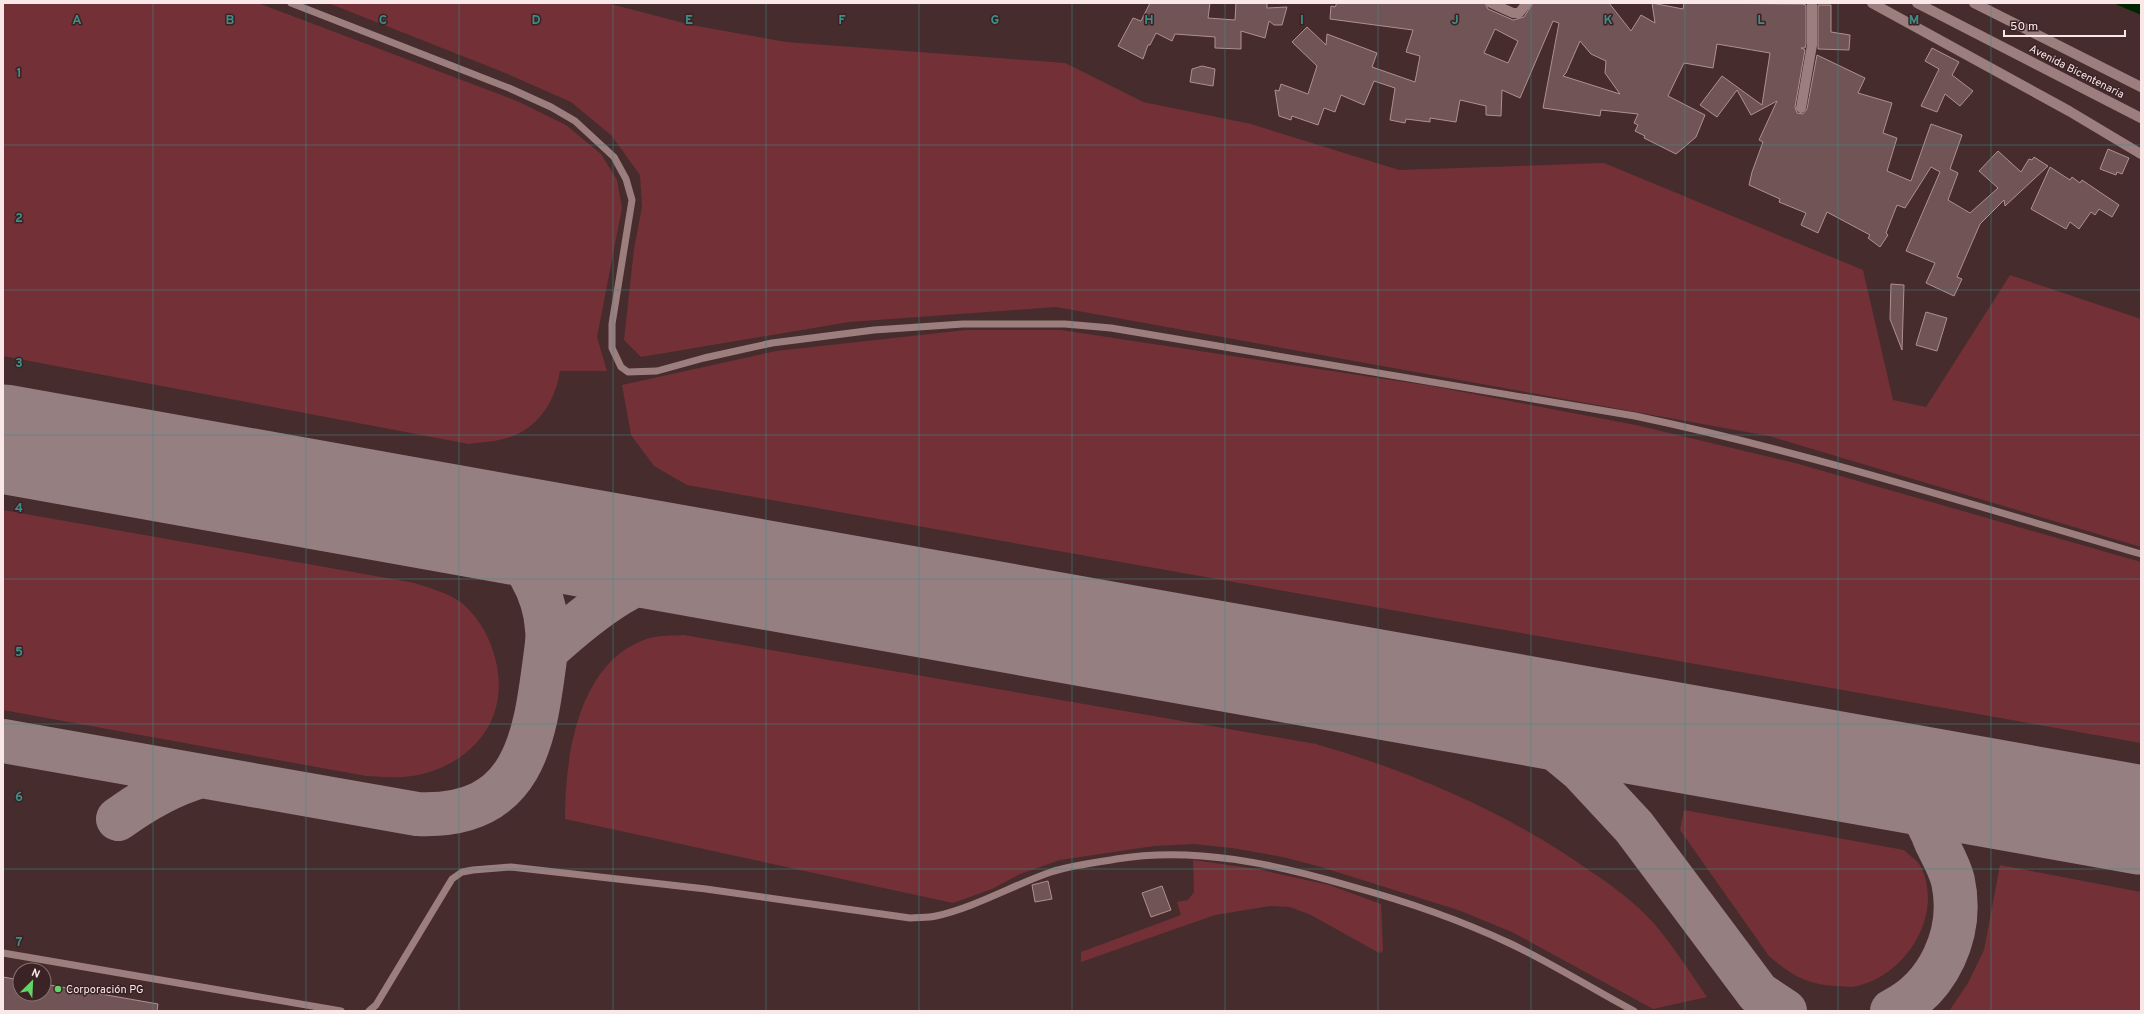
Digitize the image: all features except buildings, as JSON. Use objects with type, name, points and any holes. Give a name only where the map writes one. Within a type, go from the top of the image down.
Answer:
[{"type":"street","points":[[1490,3],[1512,13],[1519,13],[1527,3]]},
{"type":"street","points":[[1802,108],[1812,45],[1812,3]]},
{"type":"street","points":[[1872,3],[2069,111],[2141,154]]},
{"type":"street","name":"Avenida Bicentenaria","points":[[1917,3],[2141,118]]},
{"type":"street","name":"Avenida Bicentenaria","points":[[1974,3],[2141,87]]},
{"type":"lane","points":[[291,3],[509,88],[551,107],[575,121],[614,157],[626,179],[632,200],[612,332],[612,348],[616,360],[621,367],[628,372],[657,371],[704,358],[772,343],[874,330],[1013,322],[1111,328],[1635,416],[1712,432],[1906,484],[2141,554]]},
{"type":"lane","points":[[369,1011],[376,1005],[452,879],[462,872],[511,867],[706,889],[910,918],[936,916],[965,907],[1054,871],[1117,859],[1152,855],[1227,858],[1307,873],[1376,893],[1458,920],[1511,944],[1634,1011]]},
{"type":"lane","points":[[3,953],[341,1011]]},
{"type":"shaded area","points":[[3,3],[258,3],[517,101],[566,125],[601,154],[617,180],[622,208],[597,337],[607,371],[560,371],[558,382],[549,403],[543,413],[528,428],[518,434],[502,439],[469,444],[3,356]]},
{"type":"shaded area","points":[[328,3],[607,3],[691,25],[786,42],[1065,63],[1143,102],[1251,124],[1399,170],[1604,163],[1863,270],[1893,400],[1926,407],[2010,275],[2141,319],[2141,547],[1769,436],[1056,307],[849,322],[641,357],[624,340],[634,249],[642,207],[640,175],[611,135],[571,102],[503,72]]},
{"type":"shaded area","points":[[2113,3],[2141,3],[2141,15]]},
{"type":"shaded area","points":[[966,330],[1061,330],[1431,386],[1636,425],[1795,463],[2141,562],[2141,743],[687,485],[654,466],[631,435],[622,385],[776,351]]},
{"type":"shaded area","points":[[3,510],[415,583],[457,599],[471,612],[484,630],[490,642],[498,669],[499,690],[496,709],[489,726],[478,741],[464,754],[446,765],[419,775],[389,777],[366,776],[3,710]]},
{"type":"shaded area","points":[[684,635],[1316,744],[1389,768],[1460,797],[1495,814],[1562,852],[1607,882],[1633,903],[1654,923],[1670,943],[1707,997],[1653,1009],[1514,933],[1461,911],[1321,867],[1283,857],[1232,848],[1194,844],[1154,846],[1060,860],[1020,874],[992,889],[953,903],[565,819],[568,768],[573,740],[580,713],[591,688],[606,666],[626,649],[650,638]]},
{"type":"shaded area","points":[[1684,810],[1904,850],[1920,865],[1927,886],[1928,906],[1923,925],[1915,943],[1903,959],[1888,972],[1871,982],[1852,987],[1817,984],[1793,974],[1769,956],[1680,830]]},
{"type":"shaded area","points":[[1193,860],[1257,869],[1329,885],[1381,904],[1383,951],[1379,953],[1311,915],[1290,907],[1270,906],[1215,915],[1081,962],[1081,952],[1181,915],[1177,902],[1188,900],[1194,892]]},
{"type":"shaded area","points":[[2000,865],[2141,892],[2141,1011],[1949,1011],[1968,983],[1984,950]]},
{"type":"taxiway","points":[[467,522],[492,533],[503,541],[522,562],[530,575],[542,601],[545,615],[547,634],[546,651],[599,607],[639,583],[682,567],[705,564]]},
{"type":"taxiway","points":[[3,741],[417,814],[454,812],[482,803],[503,787],[519,766],[529,741],[537,713],[546,651]]},
{"type":"taxiway","points":[[1461,699],[1512,718],[1535,732],[1581,770],[1634,827],[1758,993],[1785,1011]]},
{"type":"taxiway","points":[[1869,772],[1902,793],[1922,814],[1931,829],[1950,871],[1953,881],[1955,901],[1955,920],[1951,939],[1944,957],[1935,973],[1923,988],[1909,1001],[1892,1011]]},
{"type":"taxiway","points":[[118,819],[158,794],[201,776]]},
{"type":"runway","points":[[3,439],[2141,820]]},
{"type":"place","name":"Corporación PG","points":[[58,989]]}]
